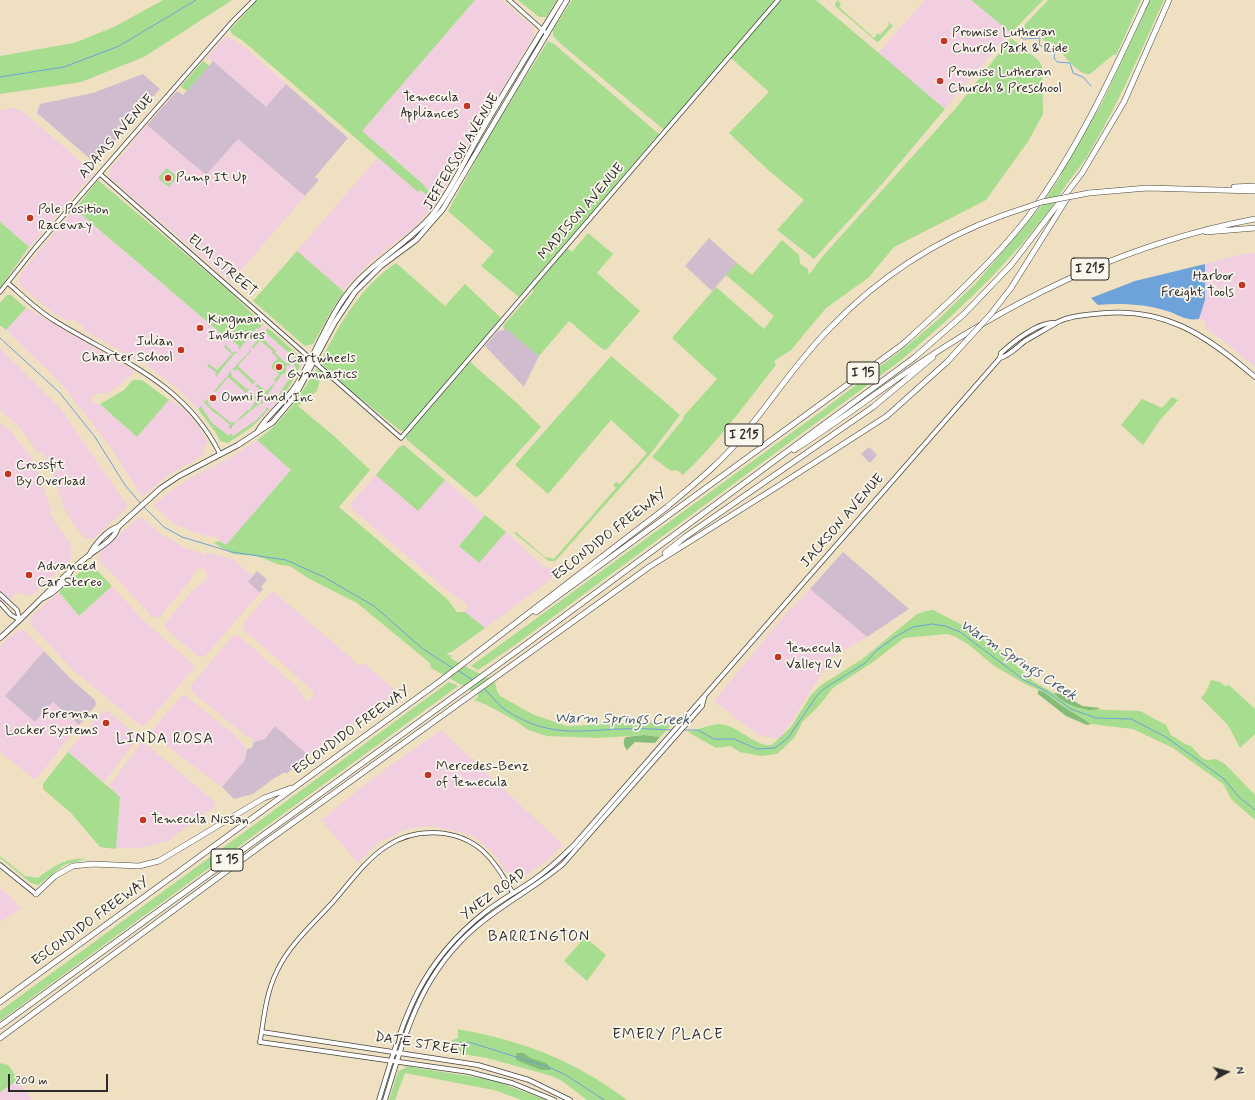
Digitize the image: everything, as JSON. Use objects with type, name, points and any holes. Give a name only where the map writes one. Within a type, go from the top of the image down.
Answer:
[{"type":"highway","name":"I 15","points":[[478,653],[593,572],[896,348],[952,300],[996,256],[1028,216],[1070,153],[1101,99],[1147,0]]},
{"type":"highway","name":"I 15","points":[[0,1026],[455,695],[915,357],[964,314],[1011,265],[1082,172],[1124,102],[1169,0]]},
{"type":"highway","points":[[0,1038],[90,970],[465,698],[649,567],[887,416],[947,362],[990,315],[1011,288],[1082,172]]},
{"type":"highway","points":[[1191,189],[1255,186]]},
{"type":"highway","name":"ESCONDIDO FREEWAY","points":[[0,1002],[478,653],[700,480],[744,434],[817,342],[857,301],[900,268],[943,241],[972,227],[1042,202],[1089,193],[1120,190],[1191,189],[1255,191]]},
{"type":"highway","name":"I 215","points":[[946,346],[1000,314],[1076,275],[1118,257],[1185,234],[1255,219]]},
{"type":"highway","points":[[1185,234],[1255,228]]},
{"type":"highway","points":[[649,567],[685,537],[873,407],[946,346]]},
{"type":"highway","points":[[756,474],[818,435],[946,346]]},
{"type":"highway","points":[[36,894],[55,876],[73,866],[93,864],[139,866],[159,861],[264,798],[298,785]]},
{"type":"main road","name":"JEFFERSON AVENUE","points":[[0,638],[43,598],[53,585],[89,556],[92,548],[113,528],[118,527],[146,501],[179,476],[269,425],[284,410],[295,396],[315,362],[341,312],[355,292],[381,266],[408,247],[431,224],[443,209],[561,0]]},
{"type":"main road","name":"JEFFERSON AVENUE","points":[[258,431],[262,424],[280,407],[295,388],[341,302],[369,270],[413,235],[432,215],[444,198],[491,116],[566,0]]},
{"type":"main road","points":[[482,142],[491,120],[491,116]]},
{"type":"main road","points":[[355,292],[370,272],[369,270]]},
{"type":"main road","name":"JACKSON AVENUE","points":[[574,845],[698,701],[704,698],[1000,358],[1056,323],[1086,315],[1112,312],[1140,314],[1180,324],[1204,337],[1222,349],[1255,377]]},
{"type":"main road","name":"JACKSON AVENUE","points":[[1000,358],[1000,353],[1012,344],[1050,322],[1056,323]]},
{"type":"main road","points":[[1015,348],[1017,343],[1039,330],[1042,326]]},
{"type":"main road","name":"JACKSON AVENUE","points":[[578,849],[702,706],[704,698]]},
{"type":"main road","points":[[610,803],[615,807]]},
{"type":"main road","name":"YNEZ ROAD","points":[[379,1100],[403,1022],[414,997],[439,957],[470,924],[546,871],[574,845]]},
{"type":"main road","name":"YNEZ ROAD","points":[[385,1100],[410,1021],[427,986],[451,952],[476,926],[538,884],[563,864],[578,849]]},
{"type":"main road","points":[[0,865],[36,894]]},
{"type":"main road","points":[[427,986],[428,980],[439,963],[439,957]]},
{"type":"main road","name":"DATE STREET","points":[[262,1032],[494,1068],[529,1080],[570,1100]]},
{"type":"main road","name":"DATE STREET","points":[[260,1042],[469,1072],[498,1078],[554,1100]]},
{"type":"street","name":"ADAMS AVENUE","points":[[0,292],[35,248],[233,20],[254,0]]},
{"type":"street","points":[[509,0],[544,32]]},
{"type":"street","name":"MADISON AVENUE","points":[[401,438],[778,0]]},
{"type":"street","name":"ELM STREET","points":[[100,174],[401,438]]},
{"type":"street","points":[[8,283],[54,321],[100,346],[171,390],[210,434],[220,454]]},
{"type":"street","points":[[0,594],[17,610],[20,620]]},
{"type":"street","points":[[0,603],[11,615],[20,620]]},
{"type":"street","points":[[260,1042],[269,991],[283,960],[372,857],[391,843],[415,834],[434,832],[445,833],[466,841],[482,850],[490,859],[513,893]]},
{"type":"shaded area","points":[[475,0],[501,0],[534,28],[534,35],[436,202],[432,203],[432,206],[415,227],[369,263],[342,291],[297,251],[378,157],[418,191],[420,190],[427,195],[429,192],[423,184],[362,131]]},
{"type":"shaded area","name":"Promise Lutheran Church & Preschool","points":[[925,0],[971,0],[1011,33],[992,53],[945,109],[878,53]]},
{"type":"shaded area","points":[[226,36],[243,46],[286,84],[266,107],[207,57]]},
{"type":"shaded area","points":[[213,61],[266,107],[286,84],[348,138],[315,177],[319,180],[305,196],[238,139],[206,175],[147,125],[177,91],[183,95]]},
{"type":"shaded area","points":[[143,74],[160,89],[96,164],[37,113],[40,104],[93,93]]},
{"type":"shaded area","points":[[8,108],[15,108],[22,111],[94,173],[29,247],[0,222],[0,111]]},
{"type":"shaded area","points":[[147,125],[206,175],[238,139],[305,196],[231,282],[110,178],[109,170]]},
{"type":"shaded area","points":[[75,209],[224,336],[246,310],[302,358],[302,365],[287,390],[269,411],[253,426],[228,443],[220,441],[216,433],[198,409],[178,389],[150,368],[146,363],[140,359],[134,359],[84,330],[82,325],[75,320],[68,321],[52,312],[20,285],[19,277],[38,252]]},
{"type":"shaded area","points":[[709,238],[737,263],[712,291],[685,266]]},
{"type":"shaded area","points":[[1255,253],[1255,367],[1225,342],[1207,330],[1204,321],[1199,319],[1205,300],[1205,264],[1238,255]]},
{"type":"shaded area","points":[[26,308],[134,371],[128,378],[109,393],[94,394],[92,398],[94,403],[100,404],[137,437],[169,400],[181,406],[198,426],[208,443],[205,444],[204,455],[168,475],[142,497],[112,449],[59,381],[6,330]]},
{"type":"shaded area","points":[[503,326],[539,356],[524,387],[485,346],[498,331],[504,330]]},
{"type":"shaded area","points":[[0,348],[61,409],[128,507],[93,539],[84,538],[64,508],[51,469],[42,451],[38,453],[19,427],[0,410]]},
{"type":"shaded area","points":[[0,423],[11,431],[30,456],[38,471],[52,512],[49,513],[72,547],[70,550],[72,559],[31,596],[16,592],[13,597],[0,605]]},
{"type":"shaded area","points":[[258,440],[291,470],[226,546],[215,535],[212,537],[198,534],[173,523],[153,505],[186,480],[231,457]]},
{"type":"shaded area","points":[[869,447],[877,455],[870,463],[861,454]]},
{"type":"shaded area","points":[[376,475],[418,511],[445,480],[485,515],[459,545],[479,563],[506,532],[544,567],[555,568],[557,571],[549,581],[485,628],[482,627],[465,612],[467,607],[466,603],[451,594],[352,509],[351,503]]},
{"type":"shaded area","points":[[140,516],[162,535],[187,549],[203,553],[204,556],[208,553],[232,559],[253,576],[248,582],[260,593],[204,657],[198,656],[167,630],[164,625],[193,590],[207,579],[208,576],[205,570],[200,568],[195,571],[189,582],[160,616],[155,618],[99,560],[100,553]]},
{"type":"shaded area","points":[[843,552],[909,609],[867,637],[810,589]]},
{"type":"shaded area","points":[[257,571],[267,580],[261,587],[263,589],[260,593],[248,582]]},
{"type":"shaded area","points":[[112,586],[142,619],[194,665],[193,669],[146,724],[141,726],[72,669],[30,624],[31,617],[59,592],[79,616]]},
{"type":"shaded area","points":[[810,589],[867,637],[833,656],[780,739],[758,735],[714,701],[785,615]]},
{"type":"shaded area","points":[[274,592],[349,656],[357,665],[365,664],[397,692],[309,756],[276,727],[265,739],[254,742],[253,739],[244,734],[191,691],[191,685],[232,637],[236,635],[296,686],[307,701],[313,698],[313,691],[242,628],[245,621],[270,593]]},
{"type":"shaded area","points":[[24,630],[44,651],[5,696],[35,722],[53,702],[79,725],[37,778],[34,779],[0,752],[0,646],[17,631]]},
{"type":"shaded area","points":[[44,651],[72,680],[95,700],[96,705],[79,725],[53,702],[35,722],[5,696]]},
{"type":"shaded area","points":[[181,696],[186,696],[235,735],[247,749],[245,760],[222,787],[172,750],[151,732]]},
{"type":"shaded area","points":[[103,711],[108,711],[139,737],[104,782],[68,752]]},
{"type":"shaded area","points":[[275,726],[309,756],[286,774],[285,772],[273,779],[253,794],[234,799],[222,787],[245,760],[247,749],[252,748],[254,742],[265,739]]},
{"type":"shaded area","points":[[441,730],[563,845],[544,863],[516,882],[512,880],[492,852],[476,838],[464,833],[431,826],[406,829],[378,843],[358,863],[321,820],[376,776]]},
{"type":"shaded area","points":[[142,741],[213,800],[215,807],[166,842],[140,848],[116,848],[120,797],[109,786]]},
{"type":"shaded area","points":[[0,888],[13,899],[21,909],[0,922]]},
{"type":"shaded area","points":[[16,1081],[21,1084],[32,1100],[0,1100],[0,1092]]},
{"type":"green space","points":[[163,0],[232,0],[144,57],[81,82],[0,94],[0,56],[74,43],[114,27]]},
{"type":"green space","points":[[257,0],[475,0],[362,131],[423,184],[429,192],[427,195],[420,190],[418,192],[242,40],[232,34],[230,30]]},
{"type":"green space","points":[[518,0],[557,0],[546,17],[539,17]]},
{"type":"green space","points":[[572,0],[775,0],[663,129],[553,36],[553,30]]},
{"type":"green space","points":[[780,0],[816,0],[945,109],[882,184],[814,259],[777,230],[804,200],[766,168],[729,133],[769,92],[731,58]]},
{"type":"green space","points":[[838,0],[841,5],[839,7],[874,38],[878,33],[880,35],[889,25],[888,22],[893,26],[877,42],[835,6]]},
{"type":"green space","points":[[971,0],[1043,0],[1011,33]]},
{"type":"green space","points":[[1048,0],[1141,0],[1116,55],[1113,55],[1090,74],[1080,71],[1053,43],[1048,44],[1039,35],[1027,38],[1017,33]]},
{"type":"green space","points":[[1150,0],[1164,0],[1101,132],[1087,156],[1058,197],[1044,201],[1061,176],[1061,173],[1102,103]]},
{"type":"green space","points":[[1011,38],[1038,60],[1042,66],[1043,114],[1029,140],[986,200],[894,247],[868,278],[826,308],[791,350],[774,361],[776,365],[743,408],[720,436],[683,475],[677,470],[671,471],[652,457],[684,418],[683,417],[717,379],[672,338],[716,287],[764,329],[774,316],[726,275],[737,263],[752,275],[782,240],[799,255],[800,264],[808,269],[809,275],[823,256],[956,108]]},
{"type":"green space","points":[[548,41],[554,44],[659,134],[519,297],[481,266],[494,251],[448,211],[492,131]]},
{"type":"green space","points":[[203,61],[209,66],[187,91],[181,87],[182,85]]},
{"type":"green space","name":"Pump It Up","points":[[167,168],[177,177],[169,187],[158,178]]},
{"type":"green space","points":[[98,180],[228,290],[263,324],[259,329],[257,328],[240,348],[241,350],[238,348],[239,346],[229,338],[227,339],[75,209]]},
{"type":"green space","points":[[1057,200],[1021,244],[983,285],[943,324],[900,361],[515,645],[478,670],[471,666],[823,410],[907,346],[939,319],[977,282],[1044,203]]},
{"type":"green space","points":[[0,222],[29,247],[0,288]]},
{"type":"green space","points":[[588,233],[613,254],[597,273],[640,311],[606,350],[569,321],[539,356],[503,326],[533,292],[533,287],[567,248],[572,252]]},
{"type":"green space","points":[[297,251],[344,292],[333,308],[313,344],[305,346],[253,301]]},
{"type":"green space","points":[[396,263],[445,306],[465,284],[501,318],[405,431],[401,431],[350,390],[320,362],[335,334],[361,295],[383,273]]},
{"type":"green space","points":[[7,295],[11,295],[26,308],[6,330],[0,325],[0,303]]},
{"type":"green space","points":[[268,328],[302,358],[301,364],[292,382],[276,403],[272,399],[276,399],[296,368],[294,366],[295,358],[266,333],[263,334]]},
{"type":"green space","points":[[260,336],[287,364],[289,362],[291,364],[289,366],[287,365],[285,374],[282,374],[268,394],[269,397],[264,396],[265,394],[255,387],[257,384],[266,391],[276,382],[274,380],[279,374],[272,368],[272,365],[278,358],[272,353],[273,351],[260,341],[253,349],[251,346],[253,346]]},
{"type":"green space","points":[[226,344],[233,353],[235,351],[238,354],[235,353],[218,374],[218,377],[215,374],[216,372],[207,366],[209,364],[217,370],[232,354],[224,347]]},
{"type":"green space","points":[[249,349],[251,351],[238,366],[254,381],[256,381],[252,385],[252,383],[237,369],[235,371],[232,368],[234,368],[249,352]]},
{"type":"green space","points":[[611,356],[680,415],[651,453],[559,557],[555,561],[549,561],[514,533],[516,532],[545,557],[554,559],[616,488],[613,485],[616,482],[620,484],[647,453],[611,420],[548,494],[515,465]]},
{"type":"green space","points":[[470,362],[517,403],[541,427],[480,495],[475,497],[406,439],[406,436]]},
{"type":"green space","points":[[316,369],[322,371],[317,391],[298,406],[334,436],[370,470],[339,507],[447,599],[457,612],[465,612],[485,628],[453,651],[446,654],[453,656],[450,658],[495,682],[500,696],[534,715],[567,726],[675,721],[660,737],[644,735],[598,738],[547,736],[528,730],[516,721],[487,705],[474,700],[478,697],[478,694],[431,668],[430,663],[357,603],[308,578],[290,566],[280,565],[257,556],[233,554],[214,543],[219,541],[226,545],[291,470],[257,440],[267,433],[291,408]]},
{"type":"green space","points":[[229,371],[232,374],[231,376],[249,389],[246,393],[228,377],[216,392],[213,390],[215,390],[229,374]]},
{"type":"green space","points":[[133,380],[142,380],[169,400],[137,437],[100,404],[124,390]]},
{"type":"green space","points":[[252,391],[252,394],[259,400],[262,400],[263,404],[260,403],[232,426],[232,429],[228,427],[230,425],[214,413],[203,401],[206,401],[211,395],[210,393],[213,395],[207,401],[210,406],[231,423],[236,422],[247,410],[249,411],[257,400],[249,394]]},
{"type":"green space","points":[[1172,397],[1178,400],[1160,420],[1143,445],[1121,425],[1142,399],[1162,408]]},
{"type":"green space","points":[[202,405],[202,408],[212,423],[229,436],[231,433],[233,436],[255,421],[266,410],[266,407],[269,409],[253,426],[228,443],[220,441],[216,433],[198,409]]},
{"type":"green space","points":[[404,445],[445,480],[418,511],[376,475],[399,447]]},
{"type":"green space","points":[[485,515],[506,532],[479,563],[459,546]]},
{"type":"green space","points":[[86,566],[93,566],[112,586],[79,616],[59,592]]},
{"type":"green space","points":[[933,610],[968,628],[999,649],[1033,681],[1081,709],[1140,711],[1166,725],[1171,735],[1191,746],[1202,758],[1208,760],[1216,759],[1225,764],[1255,795],[1255,820],[1232,800],[1223,784],[1173,748],[1133,729],[1091,724],[1044,692],[1027,685],[993,665],[968,644],[954,636],[947,634],[904,638],[873,662],[833,688],[817,708],[803,721],[794,738],[777,754],[761,756],[740,752],[730,746],[716,748],[688,732],[719,724],[726,725],[753,740],[766,745],[772,745],[791,727],[811,695],[821,685],[861,660],[917,614]]},
{"type":"green space","points":[[1211,680],[1220,682],[1225,686],[1229,685],[1255,709],[1255,734],[1240,748],[1228,725],[1201,698],[1206,692]]},
{"type":"green space","points":[[449,682],[458,686],[0,1021],[0,1011]]},
{"type":"green space","points":[[1038,690],[1044,692],[1091,724],[1087,725],[1066,716],[1038,694]]},
{"type":"green space","points":[[1054,693],[1063,694],[1082,706],[1100,708],[1095,710],[1082,709],[1068,704],[1057,697]]},
{"type":"green space","points":[[644,735],[660,737],[655,743],[635,742],[627,750],[626,749],[624,742],[626,737]]},
{"type":"green space","points":[[68,752],[120,797],[116,849],[100,847],[71,813],[43,789],[43,784]]},
{"type":"green space","points":[[0,856],[25,876],[38,878],[60,863],[72,859],[86,859],[64,865],[38,885],[31,883],[0,858]]},
{"type":"green space","points":[[585,937],[606,955],[587,981],[564,961]]},
{"type":"green space","points":[[458,1029],[505,1040],[547,1054],[587,1073],[627,1100],[587,1100],[562,1081],[552,1076],[487,1058],[456,1053],[457,1046],[452,1044],[451,1041],[458,1038]]},
{"type":"green space","points":[[516,1053],[524,1053],[530,1058],[546,1063],[551,1068],[550,1070],[541,1070],[516,1060]]},
{"type":"green space","points":[[0,1063],[8,1065],[18,1079],[16,1081],[22,1084],[20,1086],[15,1082],[0,1092]]},
{"type":"green space","points":[[405,1066],[493,1080],[546,1100],[522,1100],[494,1090],[405,1073],[395,1100],[389,1100],[398,1071],[405,1068]]},
{"type":"water","points":[[1205,264],[1205,300],[1199,319],[1186,318],[1167,311],[1141,305],[1098,305],[1091,298],[1135,281]]},
{"type":"waterway","points":[[0,77],[64,67],[119,46],[196,0]]},
{"type":"waterway","points":[[1015,34],[1024,39],[1040,38],[1039,45],[1055,52],[1054,58],[1057,62],[1070,63],[1073,73],[1083,77],[1091,86]]},
{"type":"waterway","name":"Warm Springs Creek","points":[[0,338],[59,392],[95,437],[125,485],[141,504]]},
{"type":"waterway","name":"Warm Springs Creek","points":[[143,506],[164,527],[182,537],[232,552],[286,560],[324,577],[374,606],[423,649],[454,669]]},
{"type":"waterway","name":"Warm Springs Creek","points":[[683,730],[698,730],[714,739],[734,739],[757,749],[775,748],[788,738],[818,694],[825,688],[865,663],[877,650],[895,637],[913,627],[932,624],[945,626],[960,632],[1024,680],[1046,691],[1071,709],[1096,718],[1131,719],[1166,737],[1224,779],[1239,797],[1255,810]]},
{"type":"waterway","name":"Warm Springs Creek","points":[[457,670],[473,680]]},
{"type":"waterway","name":"Warm Springs Creek","points":[[483,688],[500,706],[507,711],[522,719],[549,729],[575,731],[633,729],[672,730]]},
{"type":"waterway","points":[[451,1043],[472,1043],[551,1068],[566,1075],[604,1100]]},
{"type":"place","name":"Promise Lutheran Church Park & Ride","points":[[944,41]]},
{"type":"place","name":"Promise Lutheran Church & Preschool","points":[[940,81]]},
{"type":"place","name":"Temecula Appliances","points":[[467,106]]},
{"type":"place","name":"Pump It Up","points":[[168,178]]},
{"type":"place","name":"Pole Position Raceway","points":[[30,218]]},
{"type":"place","name":"Harbor Freight Tools","points":[[1242,285]]},
{"type":"place","name":"Kingman Industries","points":[[200,328]]},
{"type":"place","name":"Julian Charter School","points":[[181,350]]},
{"type":"place","name":"Cartwheels Gymnastics","points":[[279,367]]},
{"type":"place","name":"Omni Fund, Inc","points":[[213,398]]},
{"type":"place","name":"Crossfit By Overload","points":[[8,474]]},
{"type":"place","name":"Advanced Car Stereo","points":[[29,575]]},
{"type":"place","name":"Temecula Valley RV","points":[[778,657]]},
{"type":"place","name":"Foreman Locker Systems","points":[[106,723]]},
{"type":"place","name":"Mercedes-Benz of Temecula","points":[[428,775]]},
{"type":"place","name":"Temecula Nissan","points":[[143,820]]},
{"type":"district","name":"LINDA ROSA","points":[[165,740]]},
{"type":"district","name":"BARRINGTON","points":[[539,938]]},
{"type":"district","name":"EMERY PLACE","points":[[668,1036]]}]
